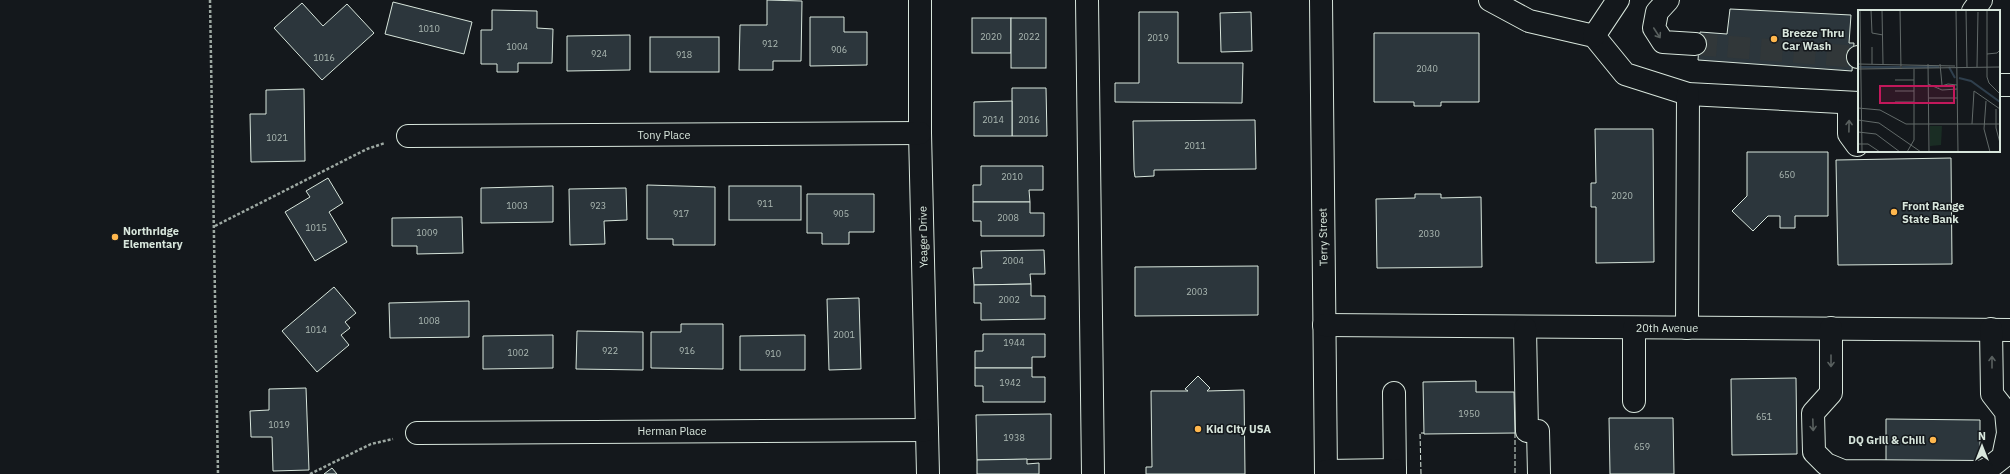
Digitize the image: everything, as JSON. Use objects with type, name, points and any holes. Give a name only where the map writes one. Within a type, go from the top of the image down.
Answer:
[{"type":"street","name":"Yeager Drive","points":[[920,0],[920,134],[928,474]]},
{"type":"street","points":[[1087,0],[1093,474]]},
{"type":"street","name":"Terry Street","points":[[1321,0],[1326,472]]},
{"type":"street","points":[[1490,0],[1529,22],[1594,36],[1625,74],[1688,94],[1854,103],[1849,134],[1857,145]]},
{"type":"street","points":[[1594,36],[1618,0]]},
{"type":"street","points":[[1668,0],[1657,12],[1654,28],[1664,42],[1695,44]]},
{"type":"street","points":[[1974,10],[1981,0]]},
{"type":"street","points":[[2000,85],[2010,84]]},
{"type":"street","points":[[1687,328],[1688,94]]},
{"type":"street","name":"Tony Place","points":[[408,136],[920,134]]},
{"type":"street","name":"20th Avenue","points":[[1324,325],[1525,328],[2001,329]]},
{"type":"street","points":[[1525,328],[1527,431],[1538,431],[1539,474]]},
{"type":"street","points":[[1634,328],[1634,401]]},
{"type":"street","points":[[1831,328],[1831,393],[1813,413],[1814,452],[1826,464],[1843,471],[1980,472],[1989,468],[2003,457],[2008,433],[2006,412],[1992,394],[2001,329]]},
{"type":"street","points":[[1326,472],[1395,472],[1394,393]]},
{"type":"street","name":"Herman Place","points":[[417,433],[928,430]]},
{"type":"path","points":[[210,0],[218,474]]},
{"type":"path","points":[[215,226],[367,149],[408,136]]},
{"type":"path","points":[[310,474],[371,444],[417,433]]},
{"type":"building","points":[[767,0],[802,1],[801,61],[773,61],[773,70],[739,70],[740,25],[767,25]]},
{"type":"building","points":[[393,2],[472,22],[464,54],[385,34]]},
{"type":"building","points":[[302,3],[323,26],[347,4],[374,33],[322,80],[274,28]]},
{"type":"building","name":"Breeze Thru Car Wash","points":[[1730,9],[1851,15],[1849,43],[1854,43],[1852,71],[1698,60],[1700,32],[1727,34]]},
{"type":"building","points":[[492,10],[537,11],[537,28],[553,29],[552,63],[518,63],[518,72],[497,72],[497,64],[481,64],[481,30],[492,30]]},
{"type":"building","points":[[1139,12],[1178,12],[1178,63],[1243,63],[1242,103],[1115,102],[1115,83],[1139,83]]},
{"type":"building","points":[[1251,12],[1252,51],[1221,52],[1220,13]]},
{"type":"building","points":[[810,17],[844,17],[844,32],[867,32],[867,65],[810,66]]},
{"type":"building","points":[[972,18],[1011,18],[1011,53],[972,53]]},
{"type":"building","points":[[1011,18],[1046,18],[1046,68],[1011,68]]},
{"type":"building","points":[[1374,33],[1479,33],[1479,102],[1441,102],[1441,106],[1414,106],[1414,102],[1374,102]]},
{"type":"building","points":[[630,35],[630,70],[567,71],[567,36]]},
{"type":"building","points":[[650,37],[719,37],[719,72],[650,72]]},
{"type":"building","points":[[1012,88],[1046,88],[1047,136],[1012,136]]},
{"type":"building","points":[[304,89],[305,161],[251,162],[250,114],[266,114],[266,90]]},
{"type":"building","points":[[1012,101],[1012,136],[974,136],[974,102]]},
{"type":"building","points":[[1255,120],[1256,169],[1154,170],[1154,176],[1135,177],[1133,121]]},
{"type":"building","points":[[1595,129],[1653,129],[1654,262],[1596,263],[1596,207],[1591,207],[1591,183],[1596,183]]},
{"type":"building","points":[[1747,152],[1828,152],[1828,216],[1795,216],[1795,228],[1780,228],[1780,216],[1768,216],[1753,231],[1732,211],[1747,196]]},
{"type":"building","name":"Front Range State Bank","points":[[1951,158],[1952,264],[1838,265],[1836,160]]},
{"type":"building","points":[[981,166],[1043,166],[1043,190],[1029,190],[1030,202],[973,202],[973,185],[981,185]]},
{"type":"building","points":[[328,178],[343,203],[329,212],[347,242],[315,261],[285,212],[310,197],[306,191]]},
{"type":"building","points":[[647,185],[715,187],[715,245],[673,245],[673,239],[647,239]]},
{"type":"building","points":[[553,186],[553,222],[481,223],[481,188]]},
{"type":"building","points":[[729,186],[801,186],[801,220],[729,220]]},
{"type":"building","points":[[626,188],[627,220],[604,221],[605,244],[570,245],[569,189]]},
{"type":"building","points":[[807,194],[874,194],[874,232],[849,232],[849,244],[822,244],[822,233],[807,233]]},
{"type":"building","points":[[1415,194],[1441,194],[1441,198],[1481,197],[1482,267],[1377,268],[1376,199],[1415,198]]},
{"type":"building","points":[[973,202],[1030,202],[1030,213],[1044,213],[1044,236],[981,236],[981,221],[973,221]]},
{"type":"building","points":[[462,217],[463,253],[417,254],[417,246],[392,246],[392,218]]},
{"type":"building","points":[[1044,250],[1045,274],[1030,274],[1031,284],[974,285],[973,268],[982,268],[981,251]]},
{"type":"building","points":[[1258,266],[1258,315],[1135,316],[1135,267]]},
{"type":"building","points":[[1031,284],[1031,296],[1045,296],[1045,319],[981,320],[981,303],[974,303],[974,285]]},
{"type":"building","points":[[334,287],[356,313],[345,322],[350,328],[341,335],[349,345],[317,372],[282,331]]},
{"type":"building","points":[[859,298],[861,369],[829,370],[827,299]]},
{"type":"building","points":[[469,301],[469,337],[390,338],[389,303]]},
{"type":"building","points":[[681,324],[723,324],[723,369],[651,368],[651,332],[681,332]]},
{"type":"building","points":[[577,331],[643,332],[643,370],[576,369]]},
{"type":"building","points":[[983,334],[1045,334],[1045,357],[1032,357],[1032,368],[975,368],[975,351],[983,351]]},
{"type":"building","points":[[553,335],[553,368],[483,369],[483,336]]},
{"type":"building","points":[[805,335],[805,370],[740,370],[740,336]]},
{"type":"building","points":[[975,368],[1032,368],[1032,377],[1045,377],[1045,402],[983,402],[983,386],[975,386]]},
{"type":"building","name":"Kid City USA","points":[[1198,376],[1210,388],[1207,391],[1244,390],[1245,474],[1146,474],[1146,467],[1152,467],[1151,391],[1188,391],[1185,389]]},
{"type":"building","points":[[1796,378],[1797,454],[1732,455],[1731,379]]},
{"type":"building","points":[[1476,381],[1476,392],[1514,392],[1515,433],[1424,434],[1423,382]]},
{"type":"building","points":[[306,388],[309,470],[273,471],[272,437],[251,437],[250,411],[269,410],[269,389]]},
{"type":"building","points":[[1051,414],[1051,459],[977,460],[976,415]]},
{"type":"building","points":[[1609,418],[1673,418],[1674,474],[1610,474]]},
{"type":"building","name":"DQ Grill & Chill","points":[[1886,419],[1980,420],[1980,461],[1886,461]]},
{"type":"building","points":[[1027,459],[1027,464],[1039,463],[1039,474],[977,474],[977,460]]},
{"type":"building","points":[[332,468],[337,474],[324,474]]},
{"type":"tunnel","points":[[1695,44],[1858,57]]},
{"type":"fence","points":[[1421,474],[1420,433],[1424,433]]},
{"type":"fence","points":[[1515,433],[1515,474]]},
{"type":"place","name":"Breeze Thru Car Wash","points":[[1774,39]]},
{"type":"place","name":"Front Range State Bank","points":[[1894,212]]},
{"type":"place","name":"Northridge Elementary","points":[[115,237]]},
{"type":"place","name":"Kid City USA","points":[[1198,429]]},
{"type":"place","name":"DQ Grill & Chill","points":[[1933,440]]}]
